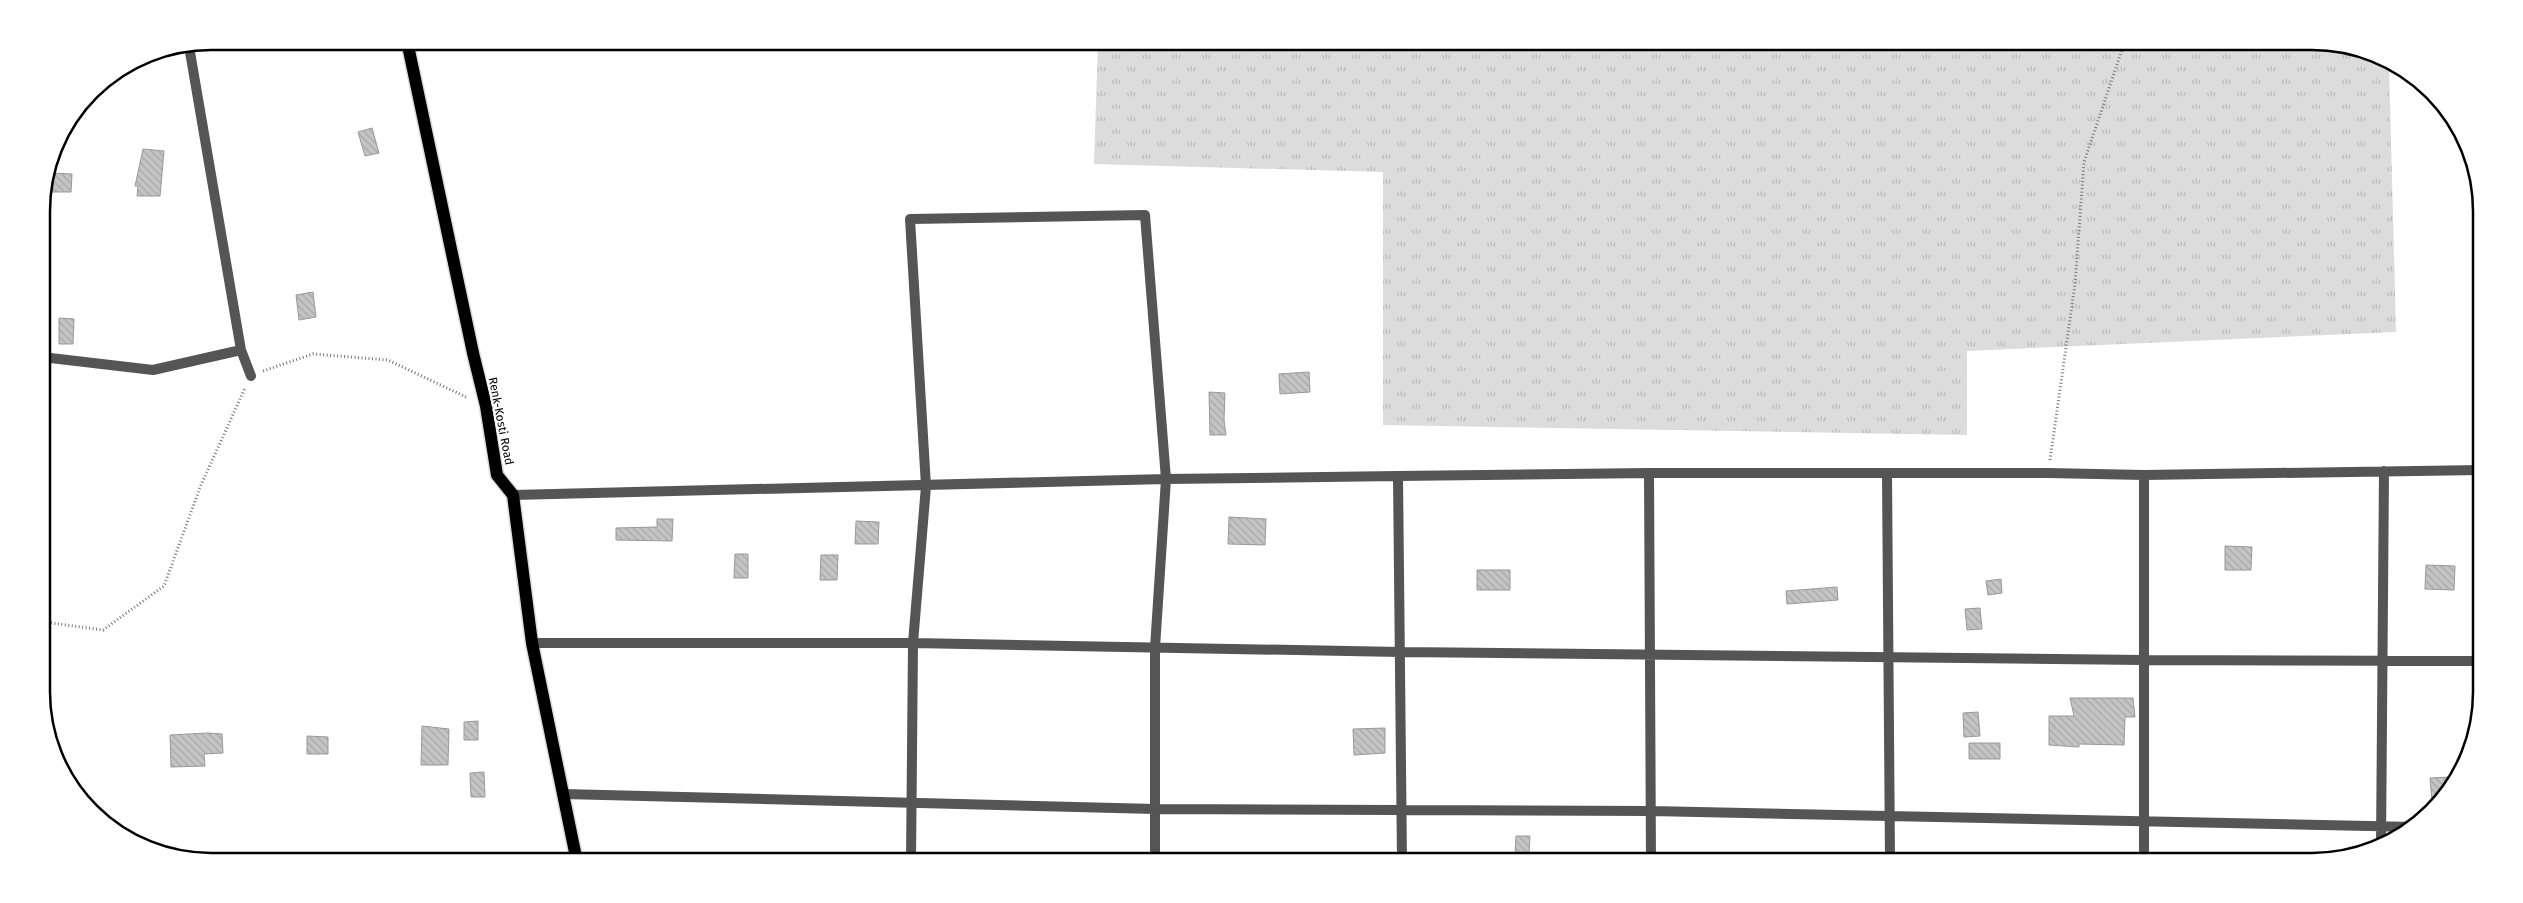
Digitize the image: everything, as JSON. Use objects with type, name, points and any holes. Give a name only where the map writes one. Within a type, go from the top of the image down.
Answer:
[{"type":"main road","name":"Renk-Kosti Road","points":[[409,50],[470,344],[486,406],[497,474],[513,494]]},
{"type":"main road","points":[[513,494],[532,643],[575,853]]},
{"type":"street","points":[[190,51],[241,350],[251,376]]},
{"type":"street","points":[[911,853],[913,643],[926,486],[910,219],[1145,214],[1166,479],[1155,648],[1155,853]]},
{"type":"street","points":[[50,358],[153,370],[241,350]]},
{"type":"street","points":[[513,494],[1166,479],[1398,476],[1648,473],[2048,473],[2144,475],[2473,470]]},
{"type":"street","points":[[2381,837],[2384,471]]},
{"type":"street","points":[[1648,473],[1651,853]]},
{"type":"street","points":[[1887,474],[1890,853]]},
{"type":"street","points":[[2144,475],[2144,853]]},
{"type":"street","points":[[1398,476],[1402,853]]},
{"type":"street","points":[[532,643],[913,643],[1400,652],[1888,658],[2473,661]]},
{"type":"street","points":[[563,794],[1155,809],[1651,811],[2400,827]]},
{"type":"path","points":[[2048,473],[2075,284],[2084,162],[2122,50]]},
{"type":"path","points":[[50,623],[103,630],[164,586],[201,485],[251,376],[313,354],[388,360],[486,406]]},
{"type":"green space","points":[[1098,50],[2323,50],[2344,53],[2364,59],[2389,70],[2396,332],[1967,351],[1967,435],[1383,425],[1383,172],[1094,164]]},
{"type":"building","points":[[372,128],[379,153],[365,156],[358,132]]},
{"type":"building","points":[[143,149],[164,151],[160,196],[137,196],[138,186],[135,186]]},
{"type":"building","points":[[54,173],[72,174],[71,192],[52,192]]},
{"type":"building","points":[[313,292],[316,317],[299,320],[296,295]]},
{"type":"building","points":[[59,318],[74,319],[73,344],[59,344]]},
{"type":"building","points":[[1309,372],[1310,392],[1280,394],[1279,374]]},
{"type":"building","points":[[1209,392],[1225,393],[1224,420],[1226,435],[1210,435]]},
{"type":"building","points":[[1229,517],[1266,519],[1265,545],[1228,544]]},
{"type":"building","points":[[657,519],[673,519],[672,541],[616,540],[616,528],[657,527]]},
{"type":"building","points":[[856,521],[879,522],[878,544],[855,544]]},
{"type":"building","points":[[2225,546],[2252,547],[2251,570],[2225,570]]},
{"type":"building","points":[[735,554],[748,554],[748,578],[734,578]]},
{"type":"building","points":[[821,555],[838,555],[837,580],[820,580]]},
{"type":"building","points":[[2426,565],[2455,566],[2454,590],[2425,589]]},
{"type":"building","points":[[1477,570],[1510,570],[1510,590],[1477,590]]},
{"type":"building","points":[[2001,579],[2002,593],[1988,595],[1986,581]]},
{"type":"building","points":[[1837,587],[1838,600],[1787,604],[1786,591]]},
{"type":"building","points":[[1980,608],[1982,629],[1967,630],[1965,609]]},
{"type":"building","points":[[2070,698],[2133,698],[2135,717],[2125,717],[2124,745],[2079,744],[2079,747],[2049,745],[2049,716],[2074,716]]},
{"type":"building","points":[[1978,712],[1980,736],[1964,737],[1963,713]]},
{"type":"building","points":[[478,721],[478,740],[464,740],[464,722]]},
{"type":"building","points":[[422,726],[449,729],[448,765],[421,765]]},
{"type":"building","points":[[1385,728],[1385,753],[1354,755],[1353,729]]},
{"type":"building","points":[[222,734],[223,753],[204,754],[205,766],[171,767],[170,735]]},
{"type":"building","points":[[307,736],[328,737],[328,754],[307,754]]},
{"type":"building","points":[[1969,743],[2000,743],[2000,759],[1969,759]]},
{"type":"building","points":[[484,772],[485,797],[471,797],[470,773]]},
{"type":"building","points":[[2448,777],[2432,799],[2430,778]]},
{"type":"building","points":[[1516,836],[1530,836],[1529,853],[1515,853]]}]
